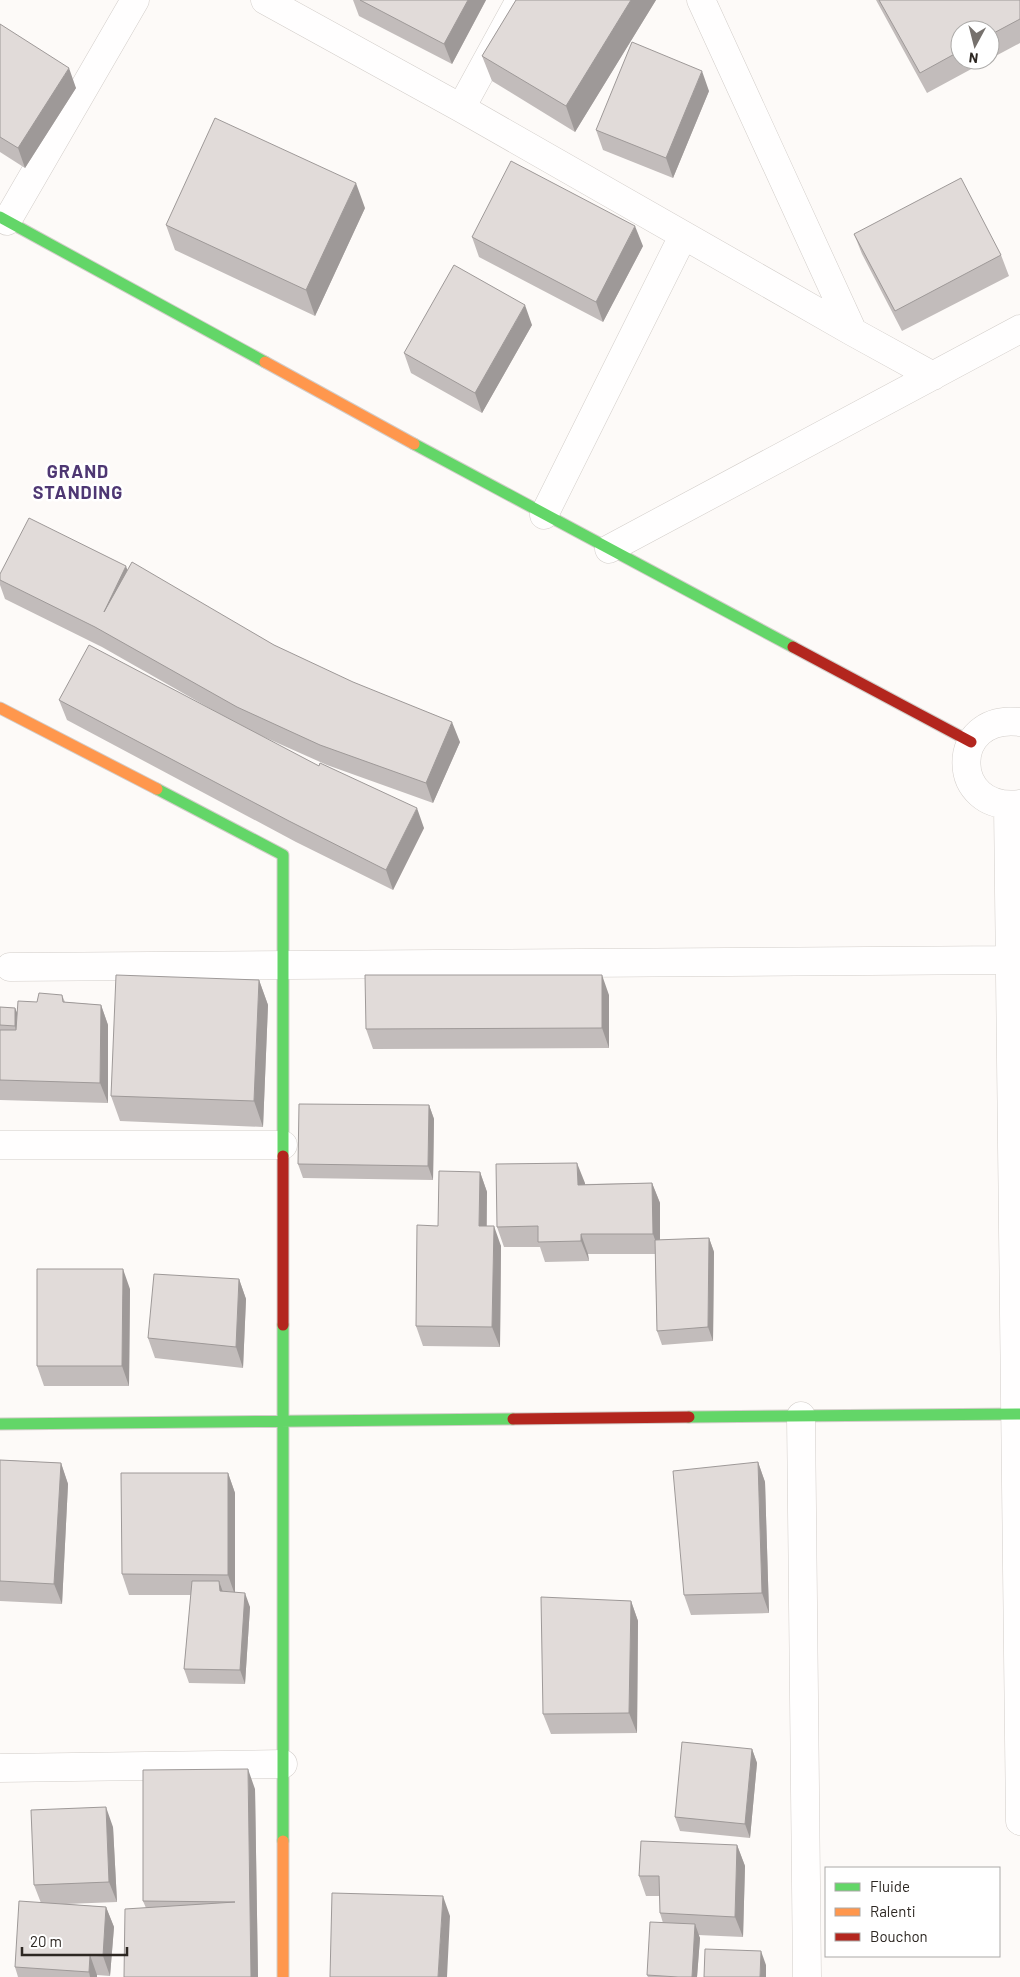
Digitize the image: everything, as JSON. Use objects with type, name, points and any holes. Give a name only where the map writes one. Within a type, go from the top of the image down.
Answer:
[{"type":"street","points":[[135,0],[3,219],[608,549],[971,742]]},
{"type":"street","points":[[265,0],[461,108],[932,376]]},
{"type":"street","points":[[461,108],[520,0]]},
{"type":"street","points":[[701,0],[852,332]]},
{"type":"street","points":[[544,514],[683,236]]},
{"type":"street","points":[[608,549],[1020,329]]},
{"type":"street","points":[[0,708],[283,855],[283,1977]]},
{"type":"street","points":[[1020,722],[1006,720],[992,723],[980,731],[971,742],[966,756],[967,771],[972,785],[981,796],[994,803],[1014,805],[1010,960],[1018,1414],[1020,1821]]},
{"type":"street","points":[[10,967],[1010,960]]},
{"type":"street","points":[[0,1145],[283,1145]]},
{"type":"street","points":[[0,1424],[1018,1414]]},
{"type":"street","points":[[801,1416],[807,1977]]},
{"type":"street","points":[[0,1768],[283,1764]]},
{"type":"building","points":[[360,0],[468,0],[444,44]]},
{"type":"building","points":[[516,0],[631,0],[566,106],[482,56]]},
{"type":"building","points":[[879,0],[1020,0],[1020,19],[1000,30],[1000,20],[950,20],[950,56],[920,73]]},
{"type":"building","points":[[0,24],[69,68],[18,148],[0,137]]},
{"type":"building","points":[[632,42],[702,71],[666,158],[596,130]]},
{"type":"building","points":[[215,118],[356,183],[306,290],[166,225]]},
{"type":"building","points":[[511,161],[635,226],[596,302],[472,237]]},
{"type":"building","points":[[961,178],[1001,255],[895,311],[854,234]]},
{"type":"building","points":[[454,265],[525,305],[475,393],[404,353]]},
{"type":"building","points":[[29,518],[126,566],[104,612],[132,562],[274,645],[353,682],[452,722],[426,783],[320,745],[237,707],[95,627],[0,580],[0,574]]},
{"type":"building","points":[[89,645],[319,766],[320,763],[417,808],[386,870],[59,700]]},
{"type":"building","points":[[116,975],[259,980],[254,1101],[111,1096]]},
{"type":"building","points":[[365,975],[602,975],[602,1028],[366,1029]]},
{"type":"building","points":[[39,993],[62,995],[63,1002],[101,1005],[100,1083],[0,1080],[0,1030],[16,1030],[18,1001],[37,1002]]},
{"type":"building","points":[[0,1007],[15,1008],[15,1026],[0,1025]]},
{"type":"building","points":[[299,1104],[429,1105],[428,1166],[298,1164]]},
{"type":"building","points":[[577,1163],[578,1185],[652,1183],[653,1234],[581,1234],[581,1241],[538,1242],[538,1226],[497,1227],[496,1164]]},
{"type":"building","points":[[439,1171],[480,1172],[479,1226],[494,1226],[492,1327],[416,1326],[417,1225],[438,1226]]},
{"type":"building","points":[[709,1238],[708,1327],[657,1331],[655,1240]]},
{"type":"building","points":[[37,1269],[123,1269],[122,1366],[37,1366]]},
{"type":"building","points":[[154,1274],[239,1279],[236,1347],[148,1338]]},
{"type":"building","points":[[0,1460],[61,1463],[54,1584],[0,1581]]},
{"type":"building","points":[[758,1462],[762,1593],[684,1595],[673,1471]]},
{"type":"building","points":[[121,1473],[228,1473],[228,1575],[122,1574]]},
{"type":"building","points":[[192,1581],[219,1581],[220,1591],[245,1593],[240,1670],[184,1669]]},
{"type":"building","points":[[541,1597],[631,1601],[629,1713],[543,1714]]},
{"type":"building","points":[[682,1742],[752,1749],[745,1824],[675,1817]]},
{"type":"building","points":[[248,1769],[251,1977],[124,1977],[125,1909],[235,1902],[143,1901],[143,1770]]},
{"type":"building","points":[[106,1807],[109,1882],[34,1885],[31,1810]]},
{"type":"building","points":[[641,1841],[737,1845],[735,1917],[660,1913],[659,1876],[639,1876]]},
{"type":"building","points":[[332,1893],[443,1896],[438,1977],[330,1977]]},
{"type":"building","points":[[19,1901],[106,1907],[103,1956],[90,1955],[89,1972],[15,1967]]},
{"type":"building","points":[[650,1922],[695,1924],[692,1977],[647,1975]]},
{"type":"building","points":[[705,1949],[761,1951],[760,1977],[704,1977]]},
{"type":"traffic: fast","points":[[0,217],[265,362]]},
{"type":"traffic: fast","points":[[414,444],[793,647]]},
{"type":"traffic: fast","points":[[157,789],[283,855],[283,1156]]},
{"type":"traffic: fast","points":[[283,1325],[283,1841]]},
{"type":"traffic: fast","points":[[689,1417],[1020,1414]]},
{"type":"traffic: fast","points":[[0,1424],[513,1419]]},
{"type":"traffic: slow","points":[[265,362],[414,444]]},
{"type":"traffic: slow","points":[[0,708],[157,789]]},
{"type":"traffic: slow","points":[[283,1841],[283,1977]]},
{"type":"traffic: jam","points":[[793,647],[971,742]]},
{"type":"traffic: jam","points":[[283,1156],[283,1325]]},
{"type":"traffic: jam","points":[[513,1419],[689,1417]]},
{"type":"district","name":"GRAND STANDING","points":[[78,481]]}]
